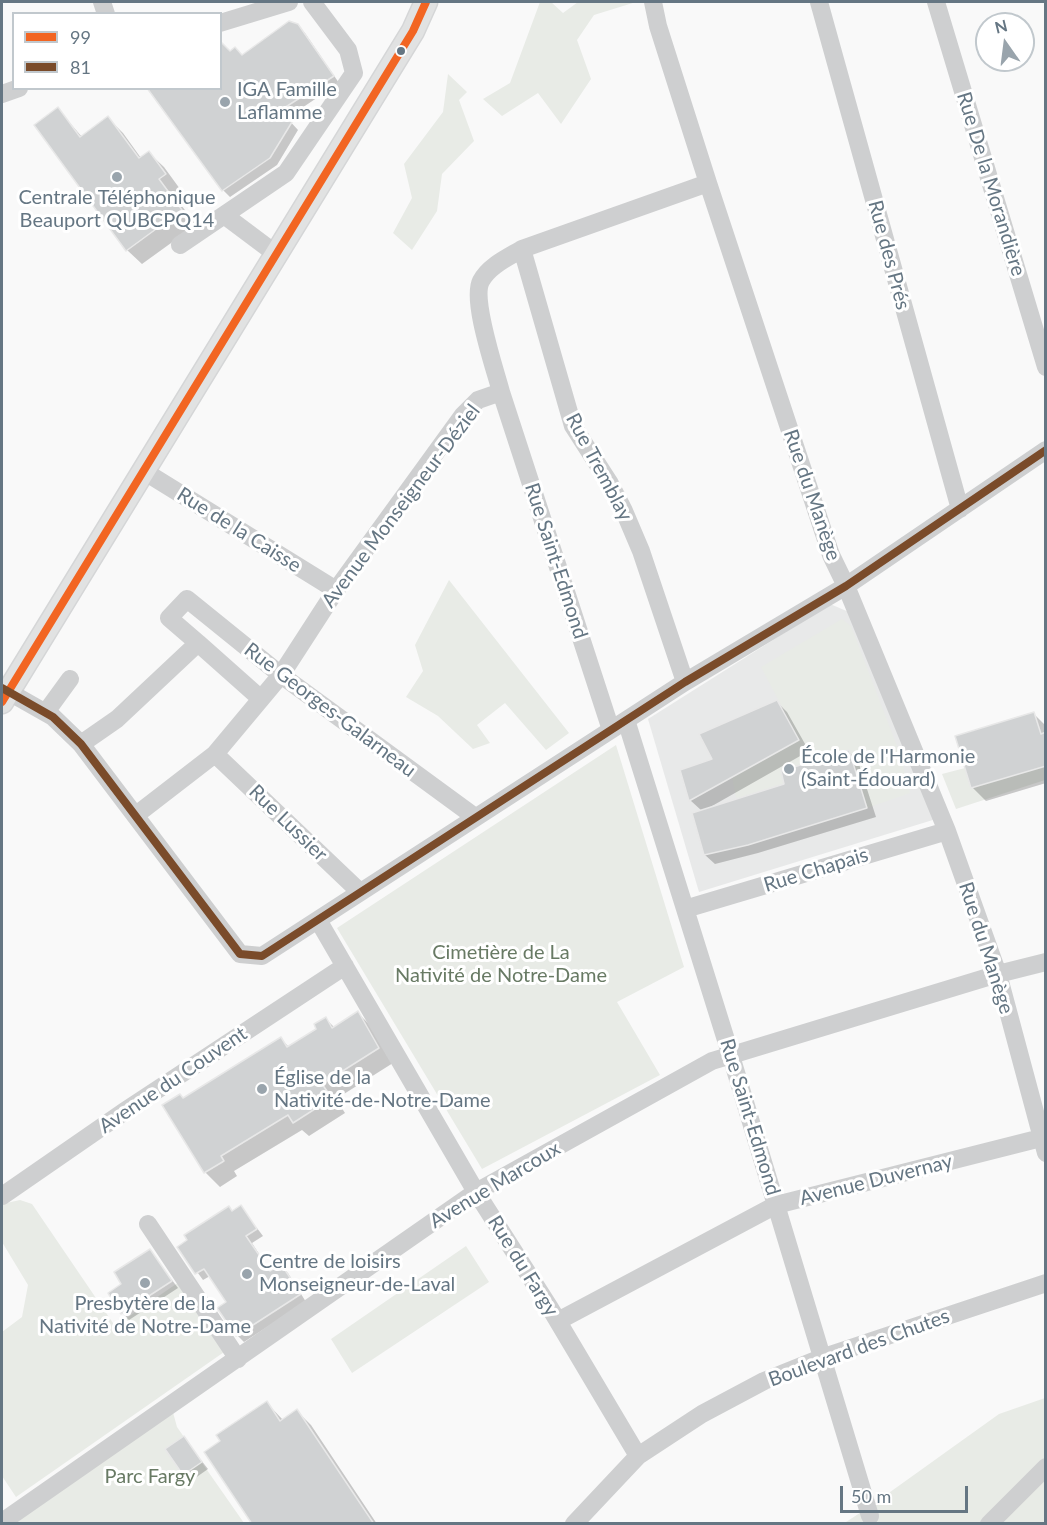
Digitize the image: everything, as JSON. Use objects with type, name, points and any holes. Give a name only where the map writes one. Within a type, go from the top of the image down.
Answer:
[{"type":"main road","points":[[4,694],[413,31],[426,2]]},
{"type":"street","points":[[222,22],[289,2]]},
{"type":"street","points":[[312,2],[348,50],[354,73],[377,90]]},
{"type":"street","name":"Rue du Manège","points":[[653,2],[658,26],[708,183],[831,555],[846,586],[947,831],[998,974],[1043,1145]]},
{"type":"street","name":"Rue des Prés","points":[[819,2],[960,509]]},
{"type":"street","name":"Rue De la Morandière","points":[[936,2],[1046,367]]},
{"type":"street","points":[[180,245],[286,173],[354,73]]},
{"type":"street","name":"Avenue Monseigneur-Déziel","points":[[136,815],[215,754],[281,675],[336,590],[464,415],[478,400],[501,392],[478,305],[480,282],[494,265],[522,249],[708,183]]},
{"type":"street","points":[[224,215],[276,254]]},
{"type":"street","name":"Rue Tremblay","points":[[522,249],[573,426],[609,482],[628,521],[641,551],[685,682]]},
{"type":"street","name":"Rue Saint-Edmond","points":[[501,392],[611,730]]},
{"type":"street","points":[[4,694],[46,712],[81,744],[240,954],[262,956],[685,682],[846,586],[1046,450]]},
{"type":"street","name":"Rue de la Caisse","points":[[142,470],[336,590]]},
{"type":"street","name":"Rue Georges-Galarneau","points":[[198,643],[169,618],[187,599],[281,675],[475,817]]},
{"type":"street","points":[[81,744],[117,719],[198,643],[261,699]]},
{"type":"street","points":[[46,712],[70,679]]},
{"type":"street","name":"Rue Saint-Edmond","points":[[626,720],[731,1056],[870,1516]]},
{"type":"street","name":"Rue Lussier","points":[[215,754],[360,892]]},
{"type":"street","name":"Rue Chapais","points":[[685,909],[947,831]]},
{"type":"street","name":"Rue du Fargy","points":[[318,920],[476,1192],[558,1321],[638,1456]]},
{"type":"street","name":"Avenue Marcoux","points":[[2,1522],[476,1192],[712,1061],[998,974],[1046,962]]},
{"type":"street","name":"Avenue du Couvent","points":[[2,1196],[125,1111],[345,966]]},
{"type":"street","name":"Avenue Duvernay","points":[[558,1321],[776,1205],[1043,1145]]},
{"type":"street","points":[[148,1224],[237,1359]]},
{"type":"street","name":"Boulevard des Chutes","points":[[574,1524],[638,1456],[702,1414],[765,1381],[821,1358],[1046,1283]]},
{"type":"street","points":[[989,1524],[1046,1467]]},
{"type":"shaded area","name":"École de l'Harmonie (Saint-Édouard)","points":[[830,604],[849,612],[936,819],[699,892],[648,719]]},
{"type":"green space","points":[[540,2],[551,2],[563,13],[578,2],[636,2],[594,15],[577,40],[591,79],[561,124],[538,93],[502,116],[483,99],[510,83]]},
{"type":"green space","points":[[448,74],[467,92],[459,100],[474,141],[442,174],[437,211],[412,250],[393,233],[412,198],[404,164],[443,112]]},
{"type":"green space","points":[[449,580],[569,733],[546,750],[505,703],[477,725],[490,743],[473,749],[438,716],[406,697],[423,671],[415,645]]},
{"type":"green space","points":[[842,619],[851,626],[900,754],[910,793],[867,808],[849,750],[781,771],[784,784],[757,792],[761,805],[741,822],[732,777],[799,739],[761,667]]},
{"type":"green space","name":"Cimetière de La Nativité de Notre-Dame","points":[[616,745],[684,967],[617,1002],[660,1075],[482,1169],[337,928]]},
{"type":"green space","points":[[1045,766],[1045,780],[956,809],[942,774],[965,768],[971,788]]},
{"type":"green space","points":[[20,1200],[32,1204],[115,1326],[179,1282],[227,1350],[16,1497],[2,1476],[2,1332],[22,1317],[28,1285],[2,1242],[2,1204]]},
{"type":"green space","points":[[466,1246],[489,1282],[352,1373],[331,1339]]},
{"type":"green space","points":[[1045,1398],[1045,1523],[843,1524],[999,1414]]},
{"type":"green space","name":"Parc Fargy","points":[[171,1405],[177,1427],[244,1523],[2,1524]]},
{"type":"building","name":"IGA Famille Laflamme","points":[[289,21],[298,24],[334,76],[281,110],[292,122],[270,158],[222,191],[148,90],[222,90],[222,43],[230,51],[235,47],[242,55]]},
{"type":"building","name":"Centrale Téléphonique Beauport QUBCPQ14","points":[[58,107],[80,137],[108,116],[139,158],[149,151],[166,174],[159,179],[182,210],[126,251],[34,125]]},
{"type":"building","points":[[777,700],[799,740],[689,801],[680,770],[712,759],[699,734]]},
{"type":"building","points":[[1034,712],[1041,734],[1046,732],[1046,766],[971,788],[955,736]]},
{"type":"building","points":[[849,750],[867,808],[748,845],[704,855],[692,813],[784,784],[781,771]]},
{"type":"building","name":"Église de la Nativité-de-Notre-Dame","points":[[358,1011],[379,1048],[322,1084],[332,1098],[293,1123],[288,1115],[221,1156],[224,1161],[204,1173],[162,1105],[180,1094],[183,1098],[281,1037],[287,1047],[316,1029],[314,1024],[326,1017],[332,1028]]},
{"type":"building","name":"Centre de loisirs Monseigneur-de-Laval","points":[[241,1205],[257,1229],[246,1236],[270,1271],[281,1264],[301,1294],[236,1336],[217,1308],[226,1302],[204,1269],[195,1274],[177,1247],[187,1240],[184,1235],[229,1206],[232,1211]]},
{"type":"building","name":"Presbytère de la Nativité de Notre-Dame","points":[[150,1249],[172,1281],[121,1314],[108,1293],[121,1284],[114,1272]]},
{"type":"building","points":[[267,1401],[280,1421],[297,1409],[374,1524],[252,1524],[204,1452],[220,1441],[216,1435]]},
{"type":"building","points":[[184,1436],[202,1462],[183,1475],[165,1449]]},
{"type":"transit line","name":"99","points":[[2,702],[413,31],[426,2]]},
{"type":"transit line","name":"81","points":[[2,688],[53,717],[81,744],[240,954],[262,956],[685,682],[846,586],[1046,450]]},
{"type":"place","name":"IGA Famille Laflamme","points":[[225,102]]},
{"type":"place","name":"Centrale Téléphonique Beauport QUBCPQ14","points":[[117,177]]},
{"type":"place","name":"École de l'Harmonie (Saint-Édouard)","points":[[789,769]]},
{"type":"place","name":"Église de la Nativité-de-Notre-Dame","points":[[262,1089]]},
{"type":"place","name":"Centre de loisirs Monseigneur-de-Laval","points":[[247,1274]]},
{"type":"place","name":"Presbytère de la Nativité de Notre-Dame","points":[[145,1283]]}]
